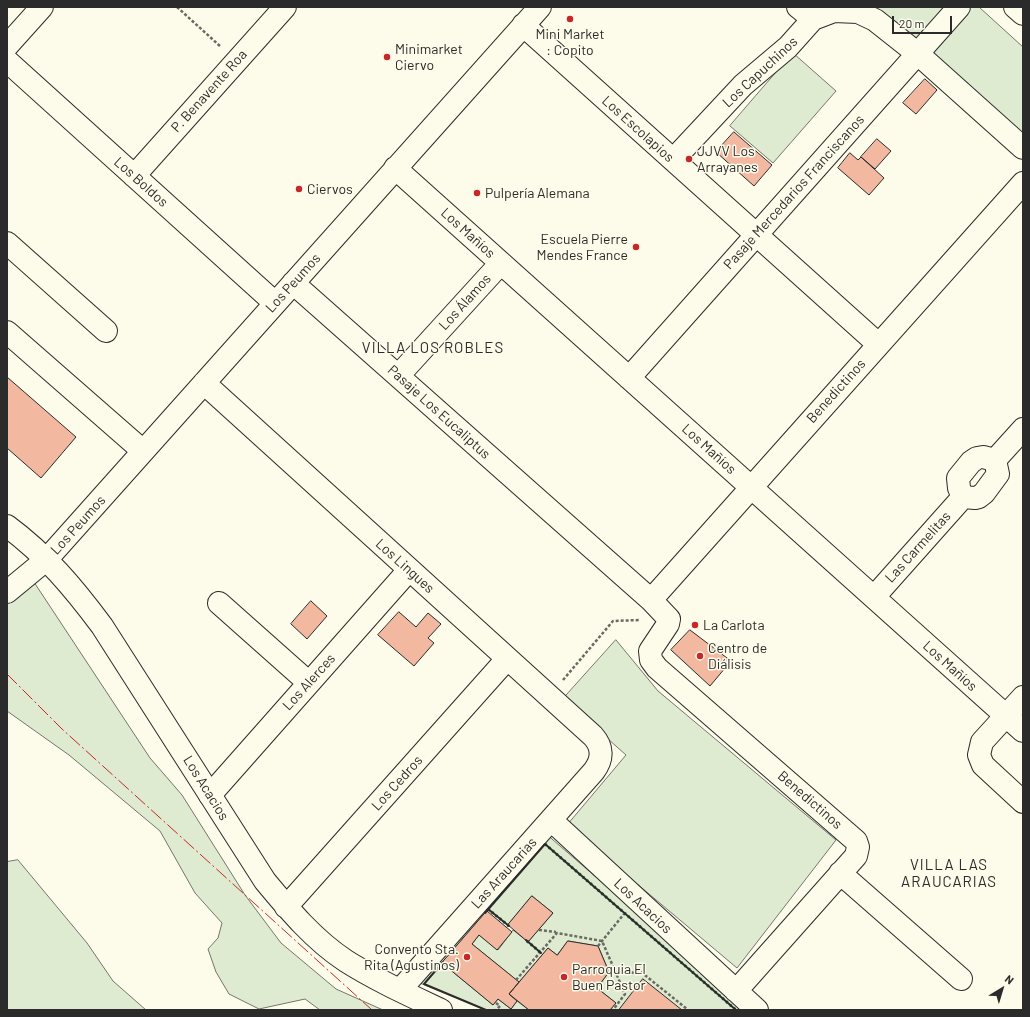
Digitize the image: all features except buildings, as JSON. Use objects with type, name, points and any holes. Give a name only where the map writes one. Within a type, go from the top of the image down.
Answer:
[{"type":"street","points":[[7,46],[42,7]]},
{"type":"street","name":"P. Benavente Roa","points":[[134,176],[284,7]]},
{"type":"street","name":"Los Peumos","points":[[7,592],[47,559],[540,7]]},
{"type":"street","name":"Pasaje Mercedarios Franciscanos","points":[[629,378],[960,7]]},
{"type":"street","points":[[1015,7],[1023,14]]},
{"type":"street","points":[[806,13],[834,10],[858,12],[875,20],[918,54],[1023,148]]},
{"type":"street","name":"Los Capuchinos","points":[[673,160],[743,85],[788,47],[806,13]]},
{"type":"street","name":"Los Escolapios","points":[[523,25],[878,344]]},
{"type":"street","name":"Los Boldos","points":[[7,61],[275,303]]},
{"type":"street","name":"Los Mañíos","points":[[395,168],[1023,731]]},
{"type":"street","name":"Benedictinos","points":[[651,600],[1023,182]]},
{"type":"street","points":[[7,243],[106,331]]},
{"type":"street","name":"Los Álamos","points":[[398,376],[501,263]]},
{"type":"street","name":"Pasaje Los Eucaliptus","points":[[293,283],[651,600]]},
{"type":"street","points":[[7,332],[144,451]]},
{"type":"street","name":"Los Lingues","points":[[204,383],[593,736],[597,741],[601,752]]},
{"type":"street","points":[[995,460],[1023,429]]},
{"type":"street","points":[[980,457],[995,460],[998,474],[984,493],[975,498],[963,497],[959,488],[958,478],[971,462],[980,457]]},
{"type":"street","name":"Las Carmelitas","points":[[874,597],[963,497]]},
{"type":"street","name":"Los Acacios","points":[[7,526],[47,559],[80,596],[102,626],[265,881],[286,906],[304,926],[326,946],[345,960],[400,990],[441,1010]]},
{"type":"street","name":"Los Alerces","points":[[210,795],[409,570]]},
{"type":"street","points":[[651,600],[669,619]]},
{"type":"street","points":[[219,603],[309,683]]},
{"type":"street","name":"Benedictinos","points":[[669,619],[668,624],[650,651],[651,660],[657,668],[856,841],[858,846],[856,856],[736,991]]},
{"type":"street","name":"Los Cedros","points":[[286,906],[507,659]]},
{"type":"street","points":[[1023,697],[982,742],[979,755],[982,765],[1023,802]]},
{"type":"street","name":"Las Araucarias","points":[[400,990],[598,766],[601,759],[601,752]]},
{"type":"street","name":"Los Acacios","points":[[551,820],[736,991]]},
{"type":"street","points":[[840,873],[961,979]]},
{"type":"street","points":[[736,991],[757,1010]]},
{"type":"path","points":[[177,7],[236,61]]},
{"type":"path","points":[[549,696],[613,621],[669,619]]},
{"type":"path","points":[[598,946],[637,900]]},
{"type":"path","points":[[539,930],[602,940]]},
{"type":"path","points":[[516,980],[557,933]]},
{"type":"path","points":[[602,940],[625,994],[613,1010]]},
{"type":"path","points":[[616,974],[641,972],[687,1009]]},
{"type":"path","points":[[496,1003],[500,1006],[496,1010]]},
{"type":"green space","points":[[870,7],[979,7],[1023,47],[1023,143]]},
{"type":"green space","points":[[793,53],[836,91],[773,163],[730,126]]},
{"type":"green space","points":[[26,570],[150,758],[182,795],[245,895],[281,943],[336,989],[383,1010],[320,1010],[305,999],[259,1009],[229,994],[216,972],[208,949],[218,938],[222,923],[195,893],[160,831],[69,755],[7,711],[7,589]]},
{"type":"green space","points":[[616,640],[658,691],[836,840],[737,968],[567,825],[626,755],[563,699]]},
{"type":"green space","points":[[545,833],[750,1010],[610,1010],[616,1003],[597,988],[609,972],[598,946],[568,941],[557,955],[548,948],[519,982],[472,944],[479,935],[498,950],[513,930],[528,942],[553,913],[532,896],[508,925],[488,910],[442,963],[493,1005],[498,999],[511,1009],[517,1001],[529,1010],[486,1010],[415,981]]},
{"type":"green space","points":[[18,860],[87,943],[113,981],[146,1010],[7,1010],[7,862]]},
{"type":"hedge","points":[[545,844],[736,1010]]},
{"type":"hedge","points":[[488,909],[510,927]]},
{"type":"hedge","points":[[527,941],[541,953]]},
{"type":"wall","points":[[485,913],[545,844],[736,1010]]},
{"type":"wall","points":[[488,909],[509,926]]},
{"type":"wall","points":[[526,940],[541,953]]},
{"type":"wall","points":[[443,962],[424,984],[486,1010]]},
{"type":"power","points":[[7,674],[62,729],[372,1010]]},
{"type":"place","name":"Mini Market : Copito","points":[[570,19]]},
{"type":"place","name":"Minimarket Ciervo","points":[[387,57]]},
{"type":"place","name":"JJVV Los Arrayanes","points":[[689,159]]},
{"type":"place","name":"Ciervos","points":[[299,189]]},
{"type":"place","name":"Pulpería Alemana","points":[[477,193]]},
{"type":"place","name":"Escuela Pierre Mendes France","points":[[636,247]]},
{"type":"place","name":"La Carlota","points":[[695,625]]},
{"type":"place","name":"Centro de Diálisis","points":[[700,656]]},
{"type":"place","name":"Convento Sta. Rita (Agustinos)","points":[[467,957]]},
{"type":"place","name":"Parroquia El Buen Pastor","points":[[564,977]]},
{"type":"district","name":"VILLA LOS ROBLES","points":[[433,348]]},
{"type":"district","name":"VILLA LAS ARAUCARIAS","points":[[949,874]]}]
